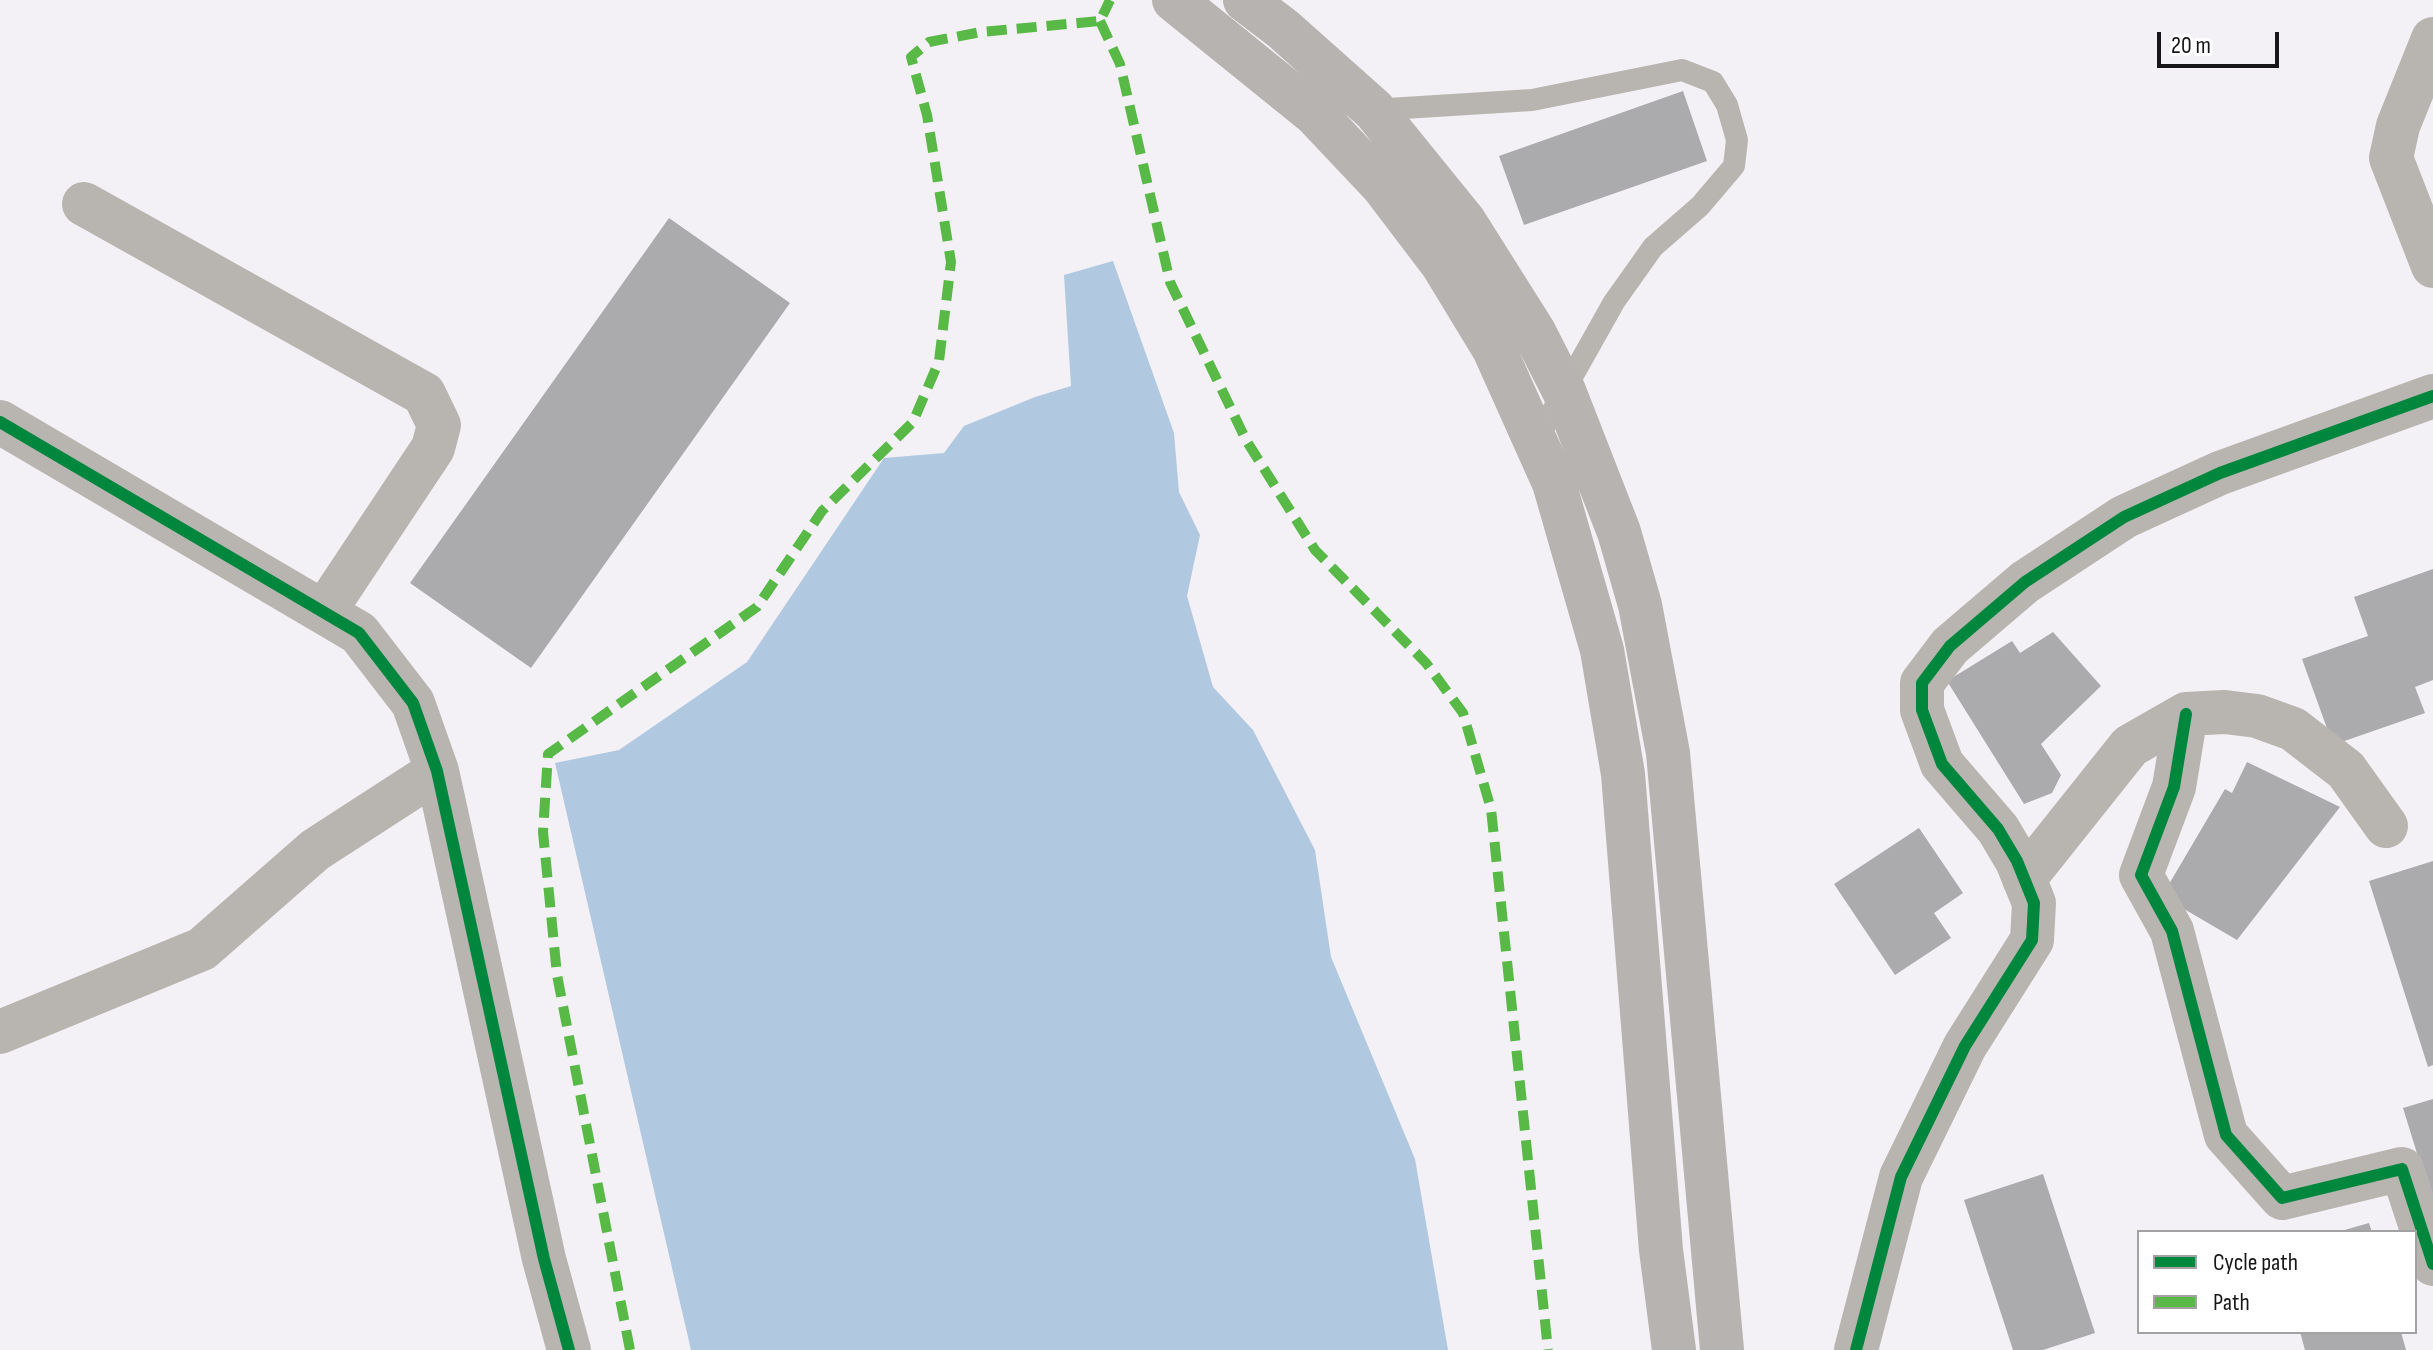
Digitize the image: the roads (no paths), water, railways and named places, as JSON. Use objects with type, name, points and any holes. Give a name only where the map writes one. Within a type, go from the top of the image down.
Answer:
[{"type":"main road","points":[[1174,0],[1315,114],[1383,186],[1443,265],[1494,349],[1537,439],[1587,588],[1614,711],[1623,774],[1661,1250],[1674,1350]]},
{"type":"main road","points":[[1245,0],[1283,29],[1374,110],[1464,221],[1527,321],[1564,391],[1619,532],[1656,679],[1668,753],[1722,1350]]},
{"type":"street","points":[[2433,39],[2398,126],[2391,158],[2433,266]]},
{"type":"street","points":[[84,204],[424,394],[439,425],[433,448],[324,612]]},
{"type":"street","points":[[1856,1350],[1901,1177],[1965,1046],[2032,940],[2034,903],[2024,879],[1998,829],[1942,764],[1922,710],[1922,683],[1950,646],[2025,582],[2124,517],[2220,473],[2433,396]]},
{"type":"street","points":[[0,422],[359,633],[413,703],[437,771],[544,1259],[569,1350]]},
{"type":"street","points":[[2024,879],[2130,746],[2186,714],[2225,712],[2257,716],[2293,729],[2346,770],[2386,826]]},
{"type":"street","points":[[2186,714],[2174,787],[2141,875],[2172,931],[2226,1135],[2282,1198],[2402,1169],[2433,1264]]},
{"type":"street","points":[[0,1032],[202,949],[315,850],[437,771]]},
{"type":"lane","points":[[1315,114],[1532,100],[1682,70],[1713,82],[1727,105],[1737,140],[1734,166],[1700,206],[1653,247],[1614,302],[1537,439]]},
{"type":"water","points":[[1113,261],[1174,433],[1179,492],[1200,535],[1187,596],[1213,687],[1253,730],[1315,850],[1331,957],[1415,1159],[1448,1350],[691,1350],[555,763],[619,750],[747,662],[884,458],[944,453],[964,426],[1071,386],[1064,275]]}]
